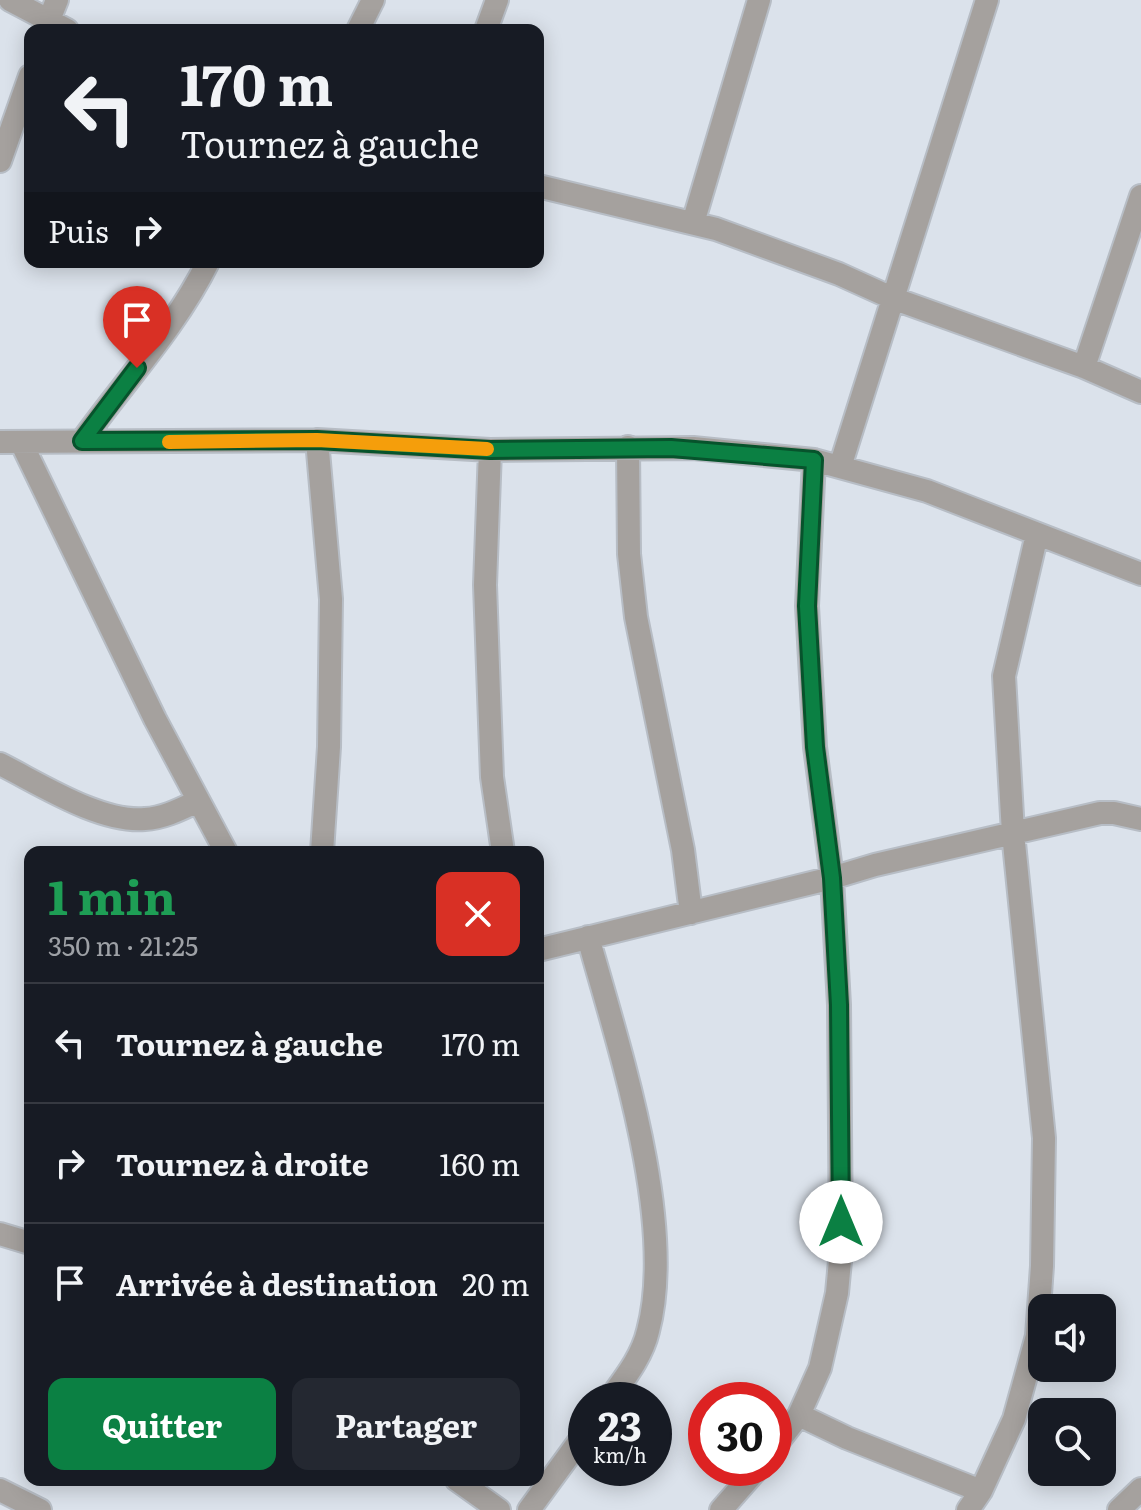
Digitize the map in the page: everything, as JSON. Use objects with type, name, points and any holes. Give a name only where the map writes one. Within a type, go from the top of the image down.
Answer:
[{"type":"street","points":[[10,0],[48,24]]},
{"type":"street","points":[[53,24],[57,0]]},
{"type":"street","points":[[361,24],[373,0]]},
{"type":"street","points":[[488,24],[497,0]]},
{"type":"street","points":[[693,223],[759,0]]},
{"type":"street","points":[[840,467],[987,0]]},
{"type":"street","points":[[0,161],[24,93]]},
{"type":"street","points":[[544,187],[693,223],[839,274],[892,298],[1084,367],[1141,392]]},
{"type":"street","points":[[1084,367],[1141,196]]},
{"type":"street","points":[[82,441],[172,322],[197,286],[205,268]]},
{"type":"street","points":[[317,440],[331,599],[329,747],[322,846]]},
{"type":"street","points":[[223,846],[10,442],[317,440],[490,450],[693,448],[814,460],[927,491],[1141,574]]},
{"type":"street","points":[[628,447],[629,554],[636,617],[683,850],[691,913]]},
{"type":"street","points":[[490,450],[485,585],[492,777],[502,846]]},
{"type":"street","points":[[792,1424],[820,1368],[837,1293],[841,1250],[839,1005],[832,878],[816,762],[807,606],[814,460]]},
{"type":"street","points":[[799,1415],[974,1501],[1014,1419],[1027,1378],[1037,1336],[1042,1266],[1044,1138],[1013,833],[1004,676],[1037,534]]},
{"type":"street","points":[[0,764],[108,817],[146,819],[169,814],[198,801]]},
{"type":"street","points":[[544,948],[875,865],[1100,813],[1141,819]]},
{"type":"street","points":[[588,937],[646,1165],[655,1257],[648,1332],[636,1360],[621,1382]]},
{"type":"street","points":[[0,1234],[24,1241]]},
{"type":"street","points":[[529,1510],[568,1457]]},
{"type":"street","points":[[465,1486],[499,1510]]},
{"type":"street","points":[[721,1510],[742,1486]]},
{"type":"street","points":[[1119,1510],[1141,1489]]},
{"type":"street","points":[[0,1490],[40,1510]]},
{"type":"slow traffic","points":[[169,442],[317,440],[487,449]]},
{"type":"route","points":[[137,368],[82,441],[317,440],[490,450],[693,448],[814,460],[807,606],[815,747],[832,878],[839,1005],[841,1222]]}]
